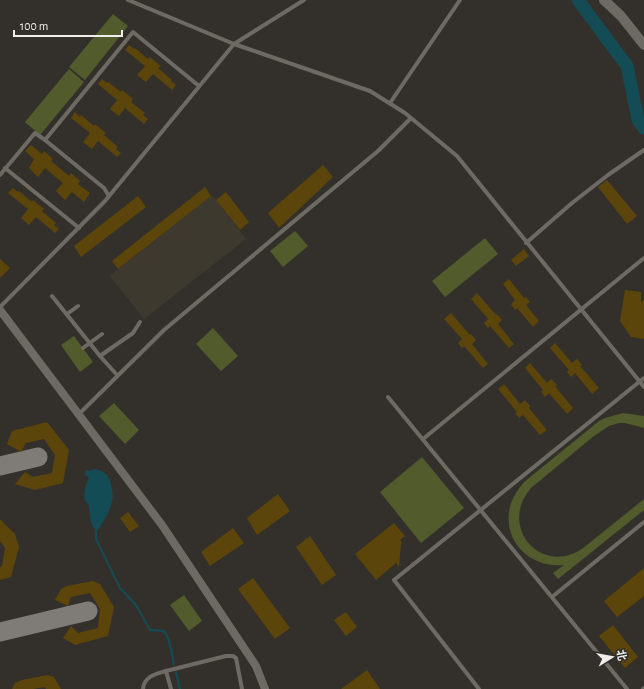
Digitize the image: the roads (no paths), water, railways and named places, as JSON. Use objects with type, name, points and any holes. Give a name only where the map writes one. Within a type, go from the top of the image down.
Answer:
[{"type":"street","points":[[604,0],[621,16],[644,45]]},
{"type":"street","points":[[0,310],[162,525],[256,666],[265,689]]},
{"type":"lane","points":[[128,0],[234,44],[370,91],[411,118],[457,156],[644,387]]},
{"type":"lane","points":[[0,307],[109,196],[234,44],[304,0]]},
{"type":"lane","points":[[390,103],[460,0]]},
{"type":"lane","points":[[45,140],[133,32],[199,86]]},
{"type":"lane","points":[[78,414],[164,330],[378,151],[411,118]]},
{"type":"lane","points":[[0,175],[35,133],[104,188],[109,196]]},
{"type":"lane","points":[[526,243],[572,203],[608,175],[644,150]]},
{"type":"lane","points":[[5,168],[79,228]]},
{"type":"lane","points":[[422,439],[644,258]]},
{"type":"lane","points":[[52,296],[117,375]]},
{"type":"lane","points":[[67,314],[78,306]]},
{"type":"lane","points":[[100,356],[133,333],[140,322]]},
{"type":"lane","points":[[83,348],[102,334]]},
{"type":"lane","points":[[479,689],[394,580],[644,378]]},
{"type":"lane","points":[[388,397],[626,689]]},
{"type":"lane","points":[[552,597],[644,522]]},
{"type":"lane","points":[[143,689],[143,685],[148,677],[154,674],[226,656],[233,656],[236,658],[242,689]]},
{"type":"lane","points":[[166,671],[171,689]]},
{"type":"water","points":[[94,469],[103,472],[108,476],[113,495],[105,520],[98,530],[95,530],[92,525],[89,507],[84,498],[85,489],[89,478],[85,474],[86,470],[90,471]]},
{"type":"waterway","points":[[578,0],[627,66],[638,120],[644,128]]},
{"type":"waterway","points":[[96,530],[96,539],[120,588],[136,605],[150,630],[163,631],[165,633],[170,646],[174,665]]},
{"type":"waterway","points":[[176,672],[180,689]]}]
